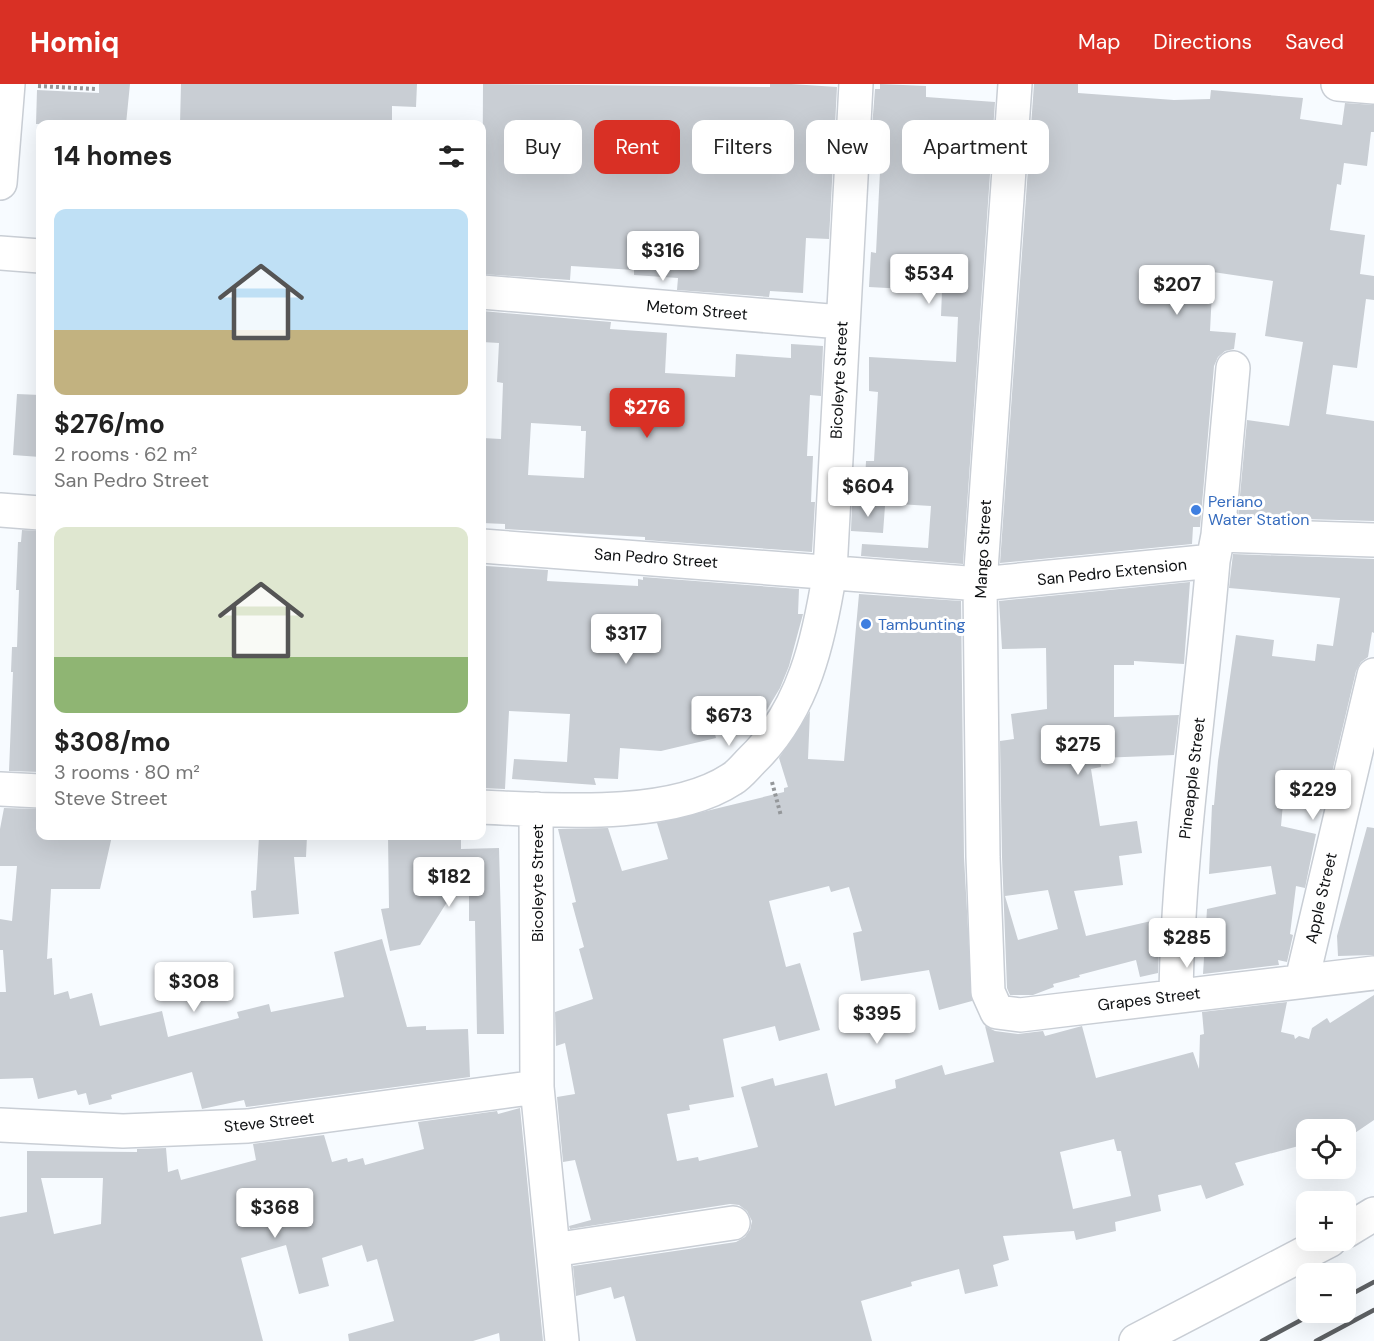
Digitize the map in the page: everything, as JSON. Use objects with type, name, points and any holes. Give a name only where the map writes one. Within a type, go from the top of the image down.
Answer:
[{"type":"street","points":[[0,183],[8,84]]},
{"type":"street","name":"Bicoleyte Street","points":[[562,1341],[537,1087],[536,809],[632,808],[687,799],[732,779],[764,749],[787,719],[807,673],[822,617],[830,571],[841,322],[856,84]]},
{"type":"street","name":"Mango Street","points":[[997,1012],[988,992],[983,857],[980,584],[1015,84]]},
{"type":"street","points":[[1338,84],[1374,87]]},
{"type":"street","points":[[0,253],[36,256]]},
{"type":"street","name":"Metom Street","points":[[486,292],[841,322]]},
{"type":"street","name":"Pineapple Street","points":[[1176,996],[1177,927],[1183,849],[1204,668],[1233,368]]},
{"type":"street","points":[[0,510],[36,513]]},
{"type":"street","name":"San Pedro Extension","points":[[830,571],[980,584],[1216,548],[1374,540]]},
{"type":"street","name":"San Pedro Street","points":[[486,546],[830,571]]},
{"type":"street","name":"Apple Street","points":[[1302,980],[1374,675]]},
{"type":"street","points":[[0,789],[36,791]]},
{"type":"street","points":[[486,807],[536,809]]},
{"type":"street","name":"Grapes Street","points":[[997,1012],[1020,1015],[1374,973]]},
{"type":"street","name":"Steve Street","points":[[0,1125],[123,1131],[248,1126],[537,1087]]},
{"type":"street","points":[[1356,1225],[1374,1214]]},
{"type":"street","points":[[553,1250],[733,1223]]},
{"type":"street","points":[[1136,1341],[1220,1300],[1309,1251]]},
{"type":"path","points":[[8,84],[95,89]]},
{"type":"building","points":[[99,84],[130,84],[126,120],[36,120],[37,90],[99,93]]},
{"type":"building","points":[[181,84],[417,84],[416,107],[392,106],[392,120],[180,120]]},
{"type":"building","points":[[483,84],[770,87],[770,84],[791,84],[837,87],[835,120],[806,120],[806,174],[832,174],[829,239],[806,238],[803,293],[770,291],[769,297],[677,290],[678,278],[634,275],[634,270],[571,266],[570,280],[486,274],[486,120],[483,120]]},
{"type":"building","points":[[880,84],[926,86],[926,97],[995,102],[994,120],[902,120],[902,174],[990,174],[963,564],[861,556],[862,544],[928,548],[931,506],[864,502],[866,461],[874,461],[878,392],[869,391],[869,357],[956,362],[958,317],[941,316],[942,291],[869,287],[871,252],[876,253],[880,174],[890,174],[890,120],[873,120],[875,89],[880,89]]},
{"type":"building","points":[[1034,84],[1078,84],[1078,93],[1174,100],[1210,99],[1211,90],[1303,98],[1300,119],[1342,125],[1345,103],[1374,105],[1374,132],[1371,132],[1367,166],[1344,163],[1341,185],[1337,184],[1330,230],[1365,235],[1360,274],[1374,276],[1374,300],[1366,299],[1357,368],[1333,365],[1326,414],[1374,421],[1374,521],[1238,517],[1247,420],[1289,426],[1303,342],[1265,336],[1273,281],[1213,272],[1210,331],[1236,333],[1234,349],[1225,351],[1218,357],[1214,366],[1200,527],[1193,527],[1192,544],[1000,563],[1028,174],[1049,174],[1049,120],[1031,120]]},
{"type":"building","points":[[486,311],[611,322],[610,329],[667,333],[665,373],[735,377],[736,354],[791,358],[791,344],[823,346],[821,396],[810,395],[807,456],[813,456],[811,502],[815,502],[812,552],[645,540],[645,537],[505,529],[505,524],[486,523],[486,438],[501,439],[503,383],[497,382],[499,343],[486,342]],"holes":[[[531,423],[581,426],[581,431],[586,431],[584,478],[528,475]]]},
{"type":"building","points":[[17,394],[36,395],[36,457],[13,455]]},
{"type":"building","points":[[852,504],[885,506],[883,533],[851,531]]},
{"type":"building","points":[[22,530],[36,531],[36,772],[9,771],[12,647],[17,647],[19,590],[16,590],[18,542],[21,542]]},
{"type":"building","points":[[1233,554],[1374,559],[1374,633],[1372,632],[1368,657],[1361,662],[1356,671],[1331,777],[1286,770],[1281,826],[1316,834],[1305,888],[1296,886],[1290,934],[1293,935],[1287,962],[1278,960],[1279,965],[1203,974],[1207,909],[1276,894],[1271,866],[1209,874],[1212,805],[1214,805],[1236,635],[1274,640],[1272,656],[1315,661],[1317,644],[1333,646],[1340,598],[1229,588]]},
{"type":"building","points":[[486,566],[548,570],[547,581],[638,586],[638,579],[643,580],[643,577],[799,589],[798,614],[803,614],[789,666],[780,688],[758,725],[712,722],[716,738],[661,751],[620,748],[618,779],[594,778],[596,785],[512,779],[514,759],[567,762],[570,714],[509,711],[505,789],[486,788]]},
{"type":"building","points":[[1190,582],[1184,664],[1134,661],[1134,665],[1114,665],[1114,717],[1179,715],[1174,755],[1100,758],[1101,767],[1091,769],[1100,826],[1137,821],[1142,853],[1119,856],[1123,885],[1074,891],[1086,936],[1160,919],[1158,973],[1140,977],[1136,960],[1079,975],[1080,977],[1053,984],[1054,987],[1033,995],[1010,995],[1007,988],[1000,741],[1014,739],[1011,714],[1047,709],[1046,648],[1002,649],[999,601]],"holes":[[[1048,890],[1058,929],[1018,940],[1005,896]]]},
{"type":"building","points":[[859,594],[961,601],[964,857],[972,1001],[939,1010],[929,970],[861,981],[853,933],[862,931],[849,887],[831,892],[829,886],[769,901],[786,967],[800,963],[820,1030],[779,1041],[775,1026],[723,1039],[734,1097],[689,1105],[690,1110],[667,1114],[677,1161],[698,1157],[699,1161],[758,1147],[741,1087],[773,1078],[775,1086],[827,1073],[835,1106],[896,1088],[895,1080],[942,1065],[945,1075],[994,1062],[985,1026],[995,1031],[1018,1034],[1043,1031],[1045,1036],[1082,1026],[1096,1078],[1193,1052],[1199,1069],[1200,1035],[1204,1034],[1202,1012],[1287,1002],[1281,1032],[1294,1035],[1295,1039],[1299,1036],[1309,1039],[1312,1028],[1327,1018],[1330,1023],[1374,995],[1374,1120],[1356,1132],[1356,1119],[1296,1119],[1296,1147],[1235,1163],[1244,1185],[1206,1199],[1201,1185],[1158,1195],[1161,1211],[1115,1222],[1116,1231],[1076,1240],[1074,1231],[1003,1236],[1009,1260],[993,1265],[998,1286],[965,1294],[959,1269],[911,1282],[912,1286],[861,1301],[872,1341],[636,1341],[624,1296],[614,1299],[611,1287],[576,1296],[573,1266],[736,1242],[745,1237],[752,1221],[747,1211],[739,1205],[730,1204],[570,1229],[569,1226],[591,1220],[575,1160],[563,1162],[557,1097],[575,1094],[565,1043],[556,1046],[555,1012],[593,999],[579,949],[584,947],[572,903],[576,902],[558,829],[608,828],[622,871],[668,859],[657,823],[784,792],[784,788],[788,787],[779,758],[810,711],[808,759],[844,761]],"holes":[[[1114,1139],[1117,1151],[1121,1151],[1131,1196],[1073,1209],[1060,1152]]]},
{"type":"building","points":[[4,808],[36,809],[36,840],[111,840],[100,889],[51,889],[47,959],[52,958],[54,995],[68,991],[70,999],[92,993],[100,1026],[162,1011],[168,1037],[239,1018],[237,1012],[269,1004],[271,1012],[344,997],[334,952],[382,939],[407,1027],[426,1026],[426,1030],[468,1029],[470,1077],[246,1107],[244,1100],[202,1109],[192,1072],[111,1095],[112,1099],[89,1105],[86,1093],[78,1095],[76,1090],[38,1099],[33,1078],[0,1079],[0,992],[6,992],[3,950],[0,950],[0,919],[12,921],[17,866],[0,866],[0,829]]},
{"type":"building","points":[[1367,827],[1374,828],[1374,955],[1338,956],[1337,936]]},
{"type":"building","points":[[259,840],[307,840],[306,857],[294,857],[299,914],[253,918],[251,891],[256,890]]},
{"type":"building","points":[[388,840],[461,840],[461,849],[499,848],[504,1034],[477,1034],[475,921],[469,921],[469,867],[420,945],[390,951],[381,909],[389,908]]},
{"type":"building","points":[[520,1108],[543,1341],[500,1341],[499,1333],[473,1341],[349,1341],[348,1334],[394,1321],[377,1259],[367,1262],[362,1245],[322,1258],[329,1286],[299,1294],[286,1245],[241,1258],[263,1341],[0,1341],[0,1217],[27,1212],[27,1151],[137,1152],[137,1149],[166,1148],[168,1172],[178,1169],[181,1180],[256,1160],[253,1144],[324,1135],[332,1162],[347,1158],[348,1162],[363,1158],[365,1165],[424,1149],[418,1122],[497,1111],[498,1114]],"holes":[[[41,1178],[103,1178],[101,1224],[54,1234]]]},
{"type":"railway","points":[[1356,1292],[1374,1282]]},
{"type":"railway","points":[[1316,1341],[1374,1310]]},
{"type":"railway","points":[[1262,1341],[1296,1323]]},
{"type":"place","name":"Periano Water Station","points":[[1196,510]]},
{"type":"place","name":"Tambunting","points":[[866,624]]}]
